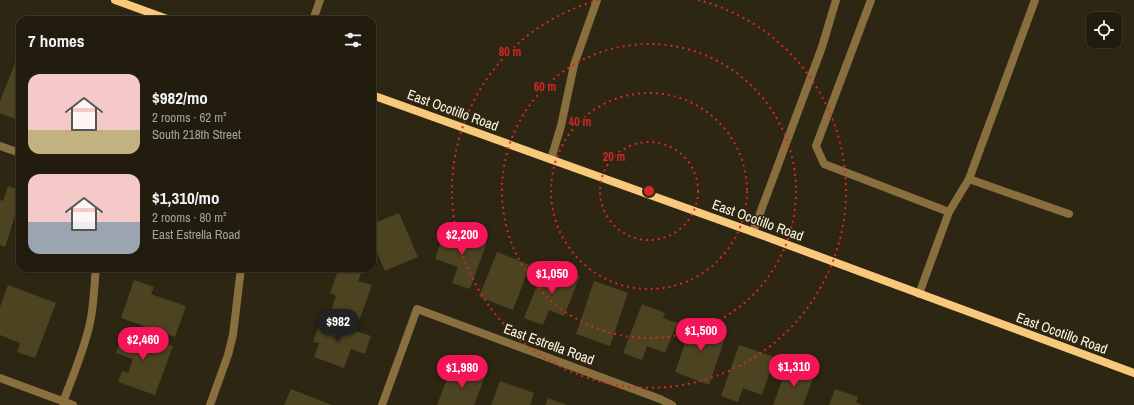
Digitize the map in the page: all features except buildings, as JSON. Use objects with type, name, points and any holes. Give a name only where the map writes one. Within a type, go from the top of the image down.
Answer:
[{"type":"main road","points":[[115,0],[159,16]]},
{"type":"main road","name":"East Ocotillo Road","points":[[376,96],[753,232],[1134,373]]},
{"type":"street","points":[[314,16],[320,0]]},
{"type":"street","points":[[551,159],[561,126],[574,65],[597,0]]},
{"type":"street","points":[[753,232],[822,46],[836,0]]},
{"type":"street","points":[[871,0],[816,146],[824,164],[949,212]]},
{"type":"street","points":[[919,294],[949,212],[969,179],[1035,0]]},
{"type":"street","points":[[0,146],[16,152]]},
{"type":"street","points":[[969,179],[1069,214]]},
{"type":"street","points":[[63,402],[84,344],[90,322],[96,272]]},
{"type":"street","points":[[210,405],[228,355],[233,335],[241,272]]},
{"type":"street","name":"East Estrella Road","points":[[382,405],[417,309],[660,399],[672,405]]},
{"type":"street","points":[[0,378],[73,405]]}]
